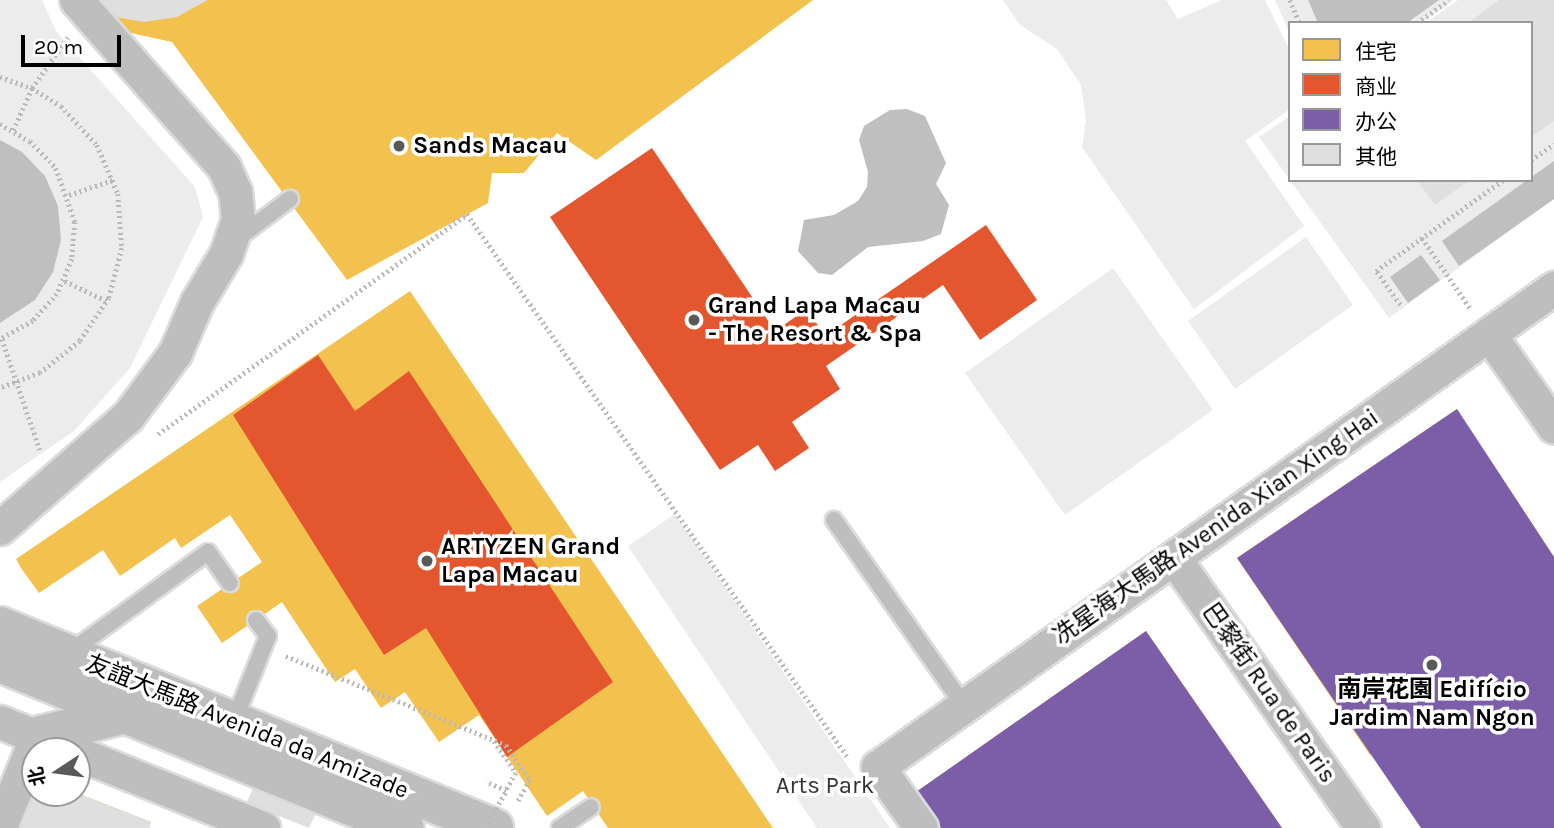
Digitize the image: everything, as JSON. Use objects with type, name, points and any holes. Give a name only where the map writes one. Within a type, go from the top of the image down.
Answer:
[{"type":"main road","name":"友誼大馬路 Avenida da Amizade","points":[[0,626],[234,721],[504,818]]},
{"type":"main road","name":"友誼大馬路 Avenida da Amizade","points":[[0,663],[405,828]]},
{"type":"main road","points":[[37,736],[126,714]]},
{"type":"street","points":[[0,507],[49,466],[128,416],[175,353],[197,302],[226,254],[237,219],[235,192],[224,167],[80,6]]},
{"type":"street","name":"冼星海大馬路 Avenida Xian Xing Hai","points":[[878,767],[1554,288]]},
{"type":"street","points":[[1489,334],[1554,427]]},
{"type":"street","points":[[0,528],[49,466]]},
{"type":"street","name":"巴黎街 Rua de Paris","points":[[1174,558],[1363,828]]},
{"type":"street","points":[[0,722],[37,736],[0,827]]},
{"type":"street","points":[[91,759],[262,828]]},
{"type":"street","points":[[878,767],[921,828]]},
{"type":"lane","points":[[226,254],[241,233],[290,199]]},
{"type":"lane","points":[[834,520],[964,706]]},
{"type":"lane","points":[[68,654],[208,552],[230,583]]},
{"type":"lane","points":[[234,721],[268,636],[256,620]]},
{"type":"lane","points":[[560,828],[591,807]]},
{"type":"path","points":[[1290,0],[1299,21]]},
{"type":"path","points":[[1420,21],[1449,0]]},
{"type":"path","points":[[13,130],[33,88],[80,6]]},
{"type":"path","points":[[0,77],[33,88],[80,124],[97,145],[113,180],[122,248],[107,301],[88,331],[61,359],[17,383],[0,388]]},
{"type":"path","points":[[0,124],[13,130],[44,153],[69,195],[75,241],[65,281],[33,321],[1,339],[49,466]]},
{"type":"path","points":[[1533,159],[1554,144]]},
{"type":"path","points":[[69,195],[113,180]]},
{"type":"path","points":[[1400,305],[1376,271],[1500,182]]},
{"type":"path","points":[[150,440],[467,214],[863,778],[878,767]]},
{"type":"path","points":[[1422,238],[1489,334]]},
{"type":"path","points":[[65,281],[107,301]]},
{"type":"path","points":[[264,647],[506,745],[530,779],[504,818]]},
{"type":"path","points":[[485,828],[516,773],[494,741]]},
{"type":"path","points":[[486,782],[506,791]]},
{"type":"green space","points":[[0,0],[42,0],[56,31],[195,187],[203,217],[130,368],[74,431],[0,482]]},
{"type":"green space","points":[[1003,0],[1166,0],[1178,19],[1222,0],[1265,0],[1288,47],[1288,110],[1245,141],[1304,226],[1194,309],[1082,147],[1086,121],[1081,85],[1057,49],[1020,25]]},
{"type":"green space","points":[[1275,0],[1454,0],[1425,21],[1288,21],[1288,29]]},
{"type":"green space","points":[[1458,0],[1554,0],[1554,199],[1389,318],[1291,182],[1533,182],[1533,21],[1428,21]]},
{"type":"green space","points":[[1288,117],[1288,177],[1259,137]]},
{"type":"green space","points":[[1306,237],[1353,305],[1235,389],[1188,321]]},
{"type":"green space","points":[[1113,268],[1213,410],[1065,515],[965,373]]},
{"type":"green space","name":"Arts Park","points":[[675,514],[890,828],[817,828],[628,546]]},
{"type":"shaded area","points":[[1308,0],[1439,0],[1410,21],[1317,21]]},
{"type":"shaded area","points":[[907,109],[925,116],[946,163],[936,184],[949,205],[941,234],[923,241],[868,247],[832,275],[818,273],[798,251],[804,220],[834,215],[858,201],[867,187],[868,172],[859,140],[864,126],[890,110]]},
{"type":"shaded area","points":[[0,140],[22,152],[45,176],[58,206],[61,240],[53,272],[35,300],[0,323]]},
{"type":"shaded area","points":[[1554,161],[1554,199],[1459,266],[1442,241],[1525,182],[1533,182],[1533,176]]},
{"type":"shaded area","points":[[1421,255],[1440,280],[1408,303],[1390,277]]},
{"type":"building: 住宅","name":"Sands Macau","points":[[69,0],[813,0],[596,160],[557,133],[524,173],[492,173],[488,203],[347,280],[172,42],[108,28]]},
{"type":"building: 住宅","name":"ARTYZEN Grand Lapa Macau","points":[[410,291],[773,828],[608,828],[583,791],[547,816],[479,715],[439,742],[405,692],[381,708],[355,669],[335,682],[282,602],[222,643],[197,606],[262,562],[230,515],[181,548],[175,538],[120,576],[103,550],[39,593],[21,568],[16,559]]},
{"type":"building: 住宅","points":[[1457,409],[1554,557],[1554,633],[1513,570],[1492,584],[1465,544],[1487,530],[1446,468],[1301,564],[1341,624],[1372,603],[1400,645],[1369,666],[1410,729],[1370,755],[1237,558]]},
{"type":"building: 住宅","points":[[1146,631],[1282,828],[1223,828],[1188,777],[1166,792],[1137,751],[1159,735],[1136,702],[986,806],[1002,828],[941,828],[916,792]]},
{"type":"building: 住宅","points":[[91,798],[151,822],[149,828],[15,828],[23,807],[91,807]]},
{"type":"building: 商业","name":"Grand Lapa Macau - The Resort & Spa","points":[[652,148],[775,331],[807,309],[825,336],[986,225],[1037,300],[980,340],[943,285],[826,366],[840,389],[792,422],[809,448],[775,471],[758,445],[720,470],[550,217]]},
{"type":"building: 商业","points":[[318,355],[355,411],[409,371],[613,682],[507,757],[426,628],[384,655],[233,415]]},
{"type":"building: 办公","name":"南岸花園 Edifício Jardim Nam Ngon","points":[[1457,409],[1554,557],[1554,828],[1421,828],[1237,558]]},
{"type":"building: 办公","points":[[1146,631],[1282,828],[941,828],[916,792]]},
{"type":"building: 其他","points":[[79,0],[208,0],[177,17],[144,22],[110,16]]},
{"type":"building: 其他","points":[[1499,0],[1554,0],[1554,121],[1533,136],[1533,21],[1471,21]]},
{"type":"building: 其他","points":[[1418,182],[1467,182],[1435,205]]},
{"type":"building: 其他","points":[[255,785],[300,795],[301,806],[316,813],[309,828],[246,803]]},
{"type":"building: 其他","points":[[91,798],[151,822],[149,828],[15,828],[23,807],[91,807]]},
{"type":"place","name":"Sands Macau","points":[[399,146]]},
{"type":"place","name":"Grand Lapa Macau - The Resort & Spa","points":[[694,320]]},
{"type":"place","name":"ARTYZEN Grand Lapa Macau","points":[[427,561]]},
{"type":"place","name":"南岸花園 Edifício Jardim Nam Ngon","points":[[1432,665]]}]
